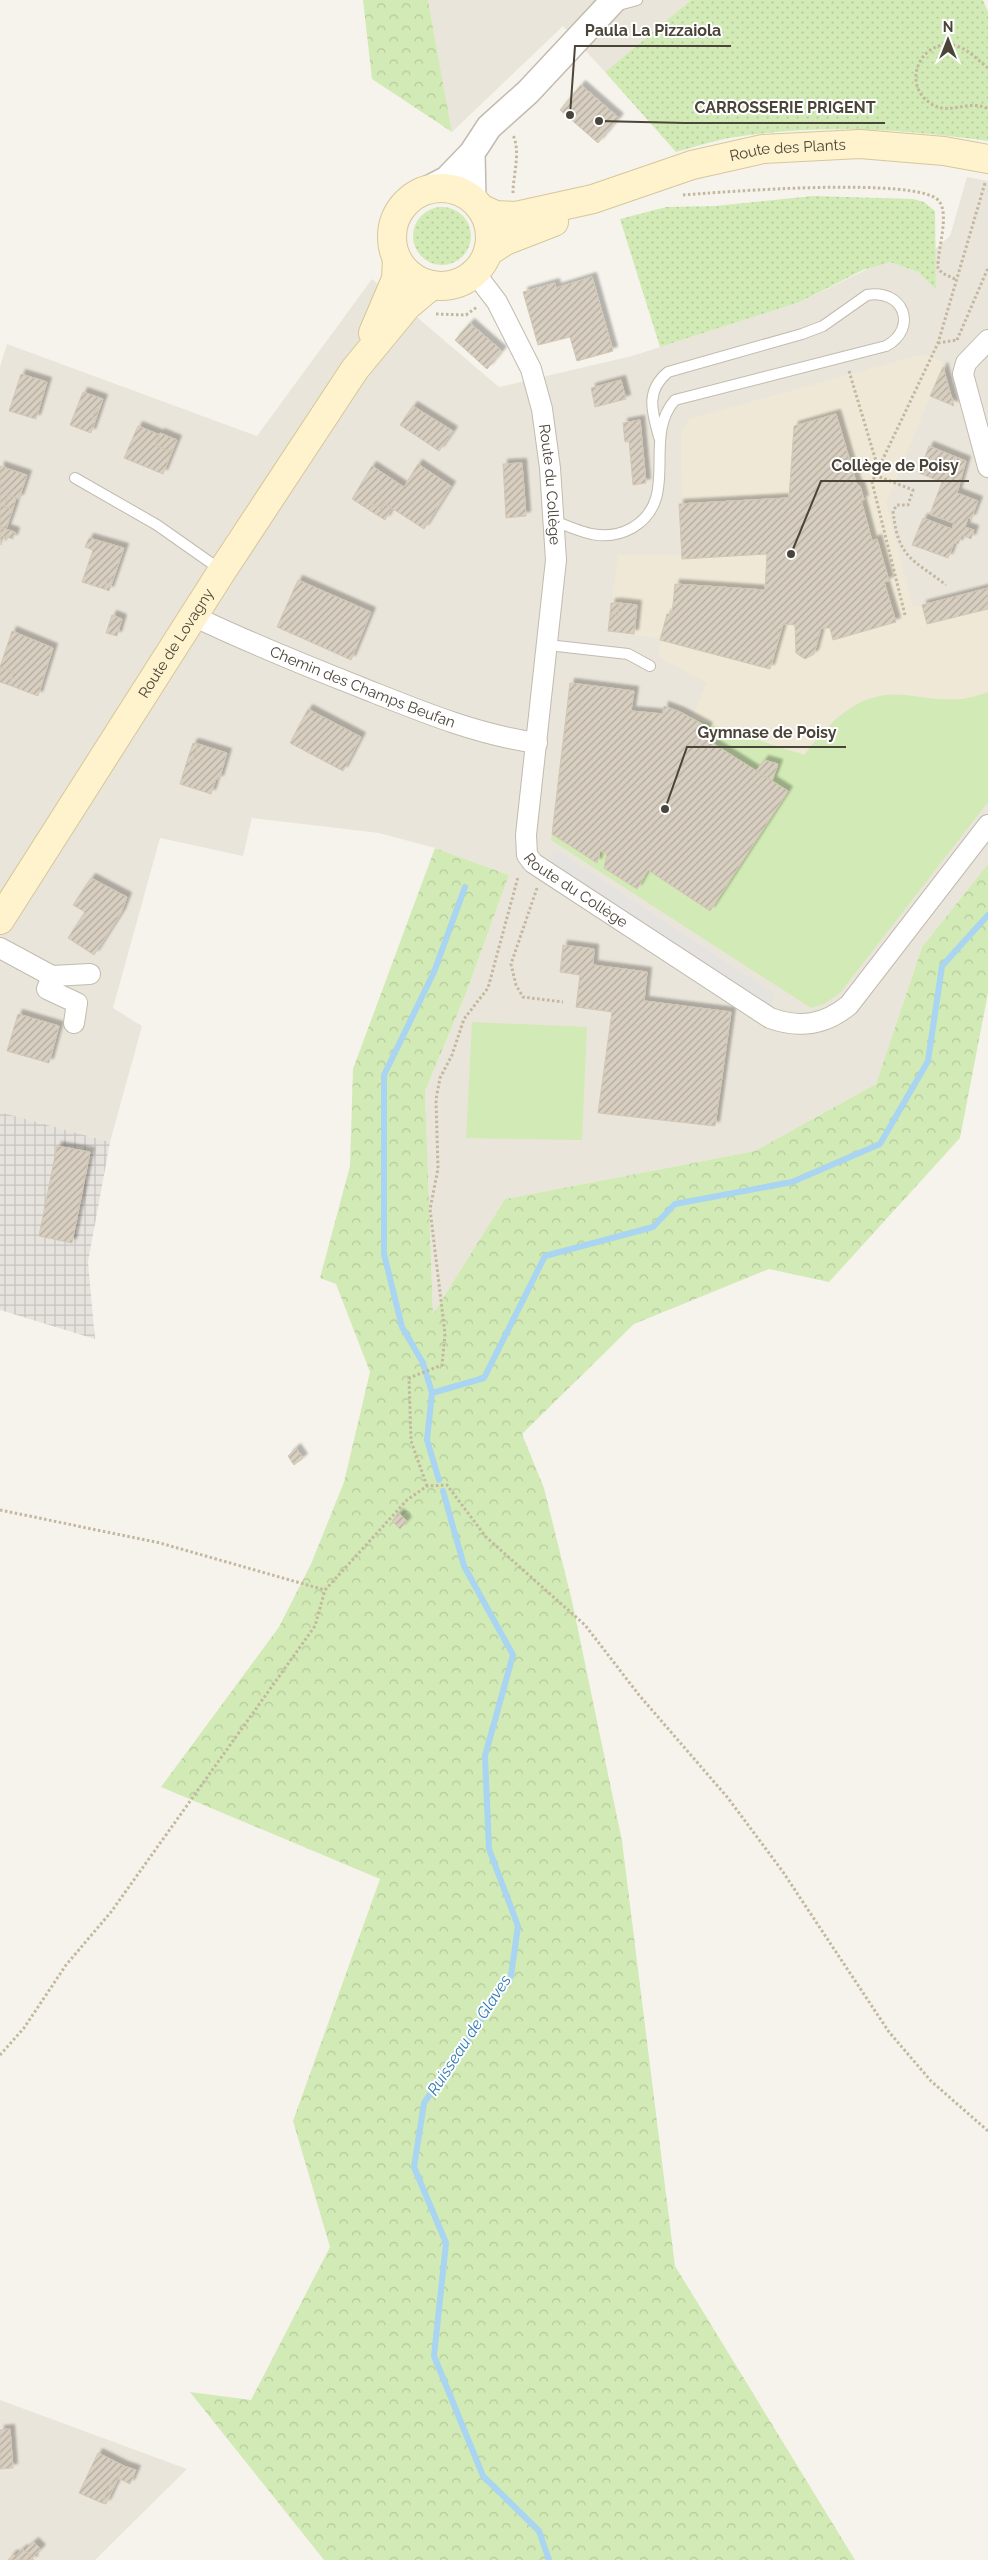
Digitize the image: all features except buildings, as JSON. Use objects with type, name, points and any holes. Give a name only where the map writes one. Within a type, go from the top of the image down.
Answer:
[{"type":"main road","name":"Route des Plants","points":[[477,205],[496,215],[516,216],[592,199],[652,177],[728,156],[763,149],[860,144],[944,151],[987,170]]},
{"type":"main road","points":[[450,188],[477,205],[490,233],[485,272],[457,283],[432,285],[409,274],[397,259],[392,240],[396,216],[408,200],[426,190],[450,188]]},
{"type":"main road","name":"Route des Plants","points":[[485,272],[505,240],[567,217],[592,199]]},
{"type":"main road","name":"Route de Lovagny","points":[[355,369],[386,306],[396,279],[397,259]]},
{"type":"main road","name":"Route de Lovagny","points":[[0,920],[193,616],[355,369],[407,306],[432,285]]},
{"type":"street","points":[[426,190],[447,179],[472,153],[483,133],[528,92],[610,4]]},
{"type":"street","points":[[472,153],[477,205]]},
{"type":"street","name":"Route du Collège","points":[[485,272],[531,369],[536,386],[546,435],[555,521],[556,560],[526,835],[526,849],[536,865],[770,1018],[788,1024],[806,1025],[830,1018],[849,1005],[988,826]]},
{"type":"street","points":[[988,340],[966,363],[963,374],[988,467]]},
{"type":"street","name":"Chemin des Champs Beufan","points":[[193,616],[244,640],[447,722],[496,736],[537,742]]},
{"type":"street","points":[[0,948],[52,976],[90,974]]},
{"type":"street","points":[[52,976],[47,989],[77,1003],[74,1023]]},
{"type":"lane","points":[[610,4],[637,0]]},
{"type":"lane","points":[[555,521],[583,533],[600,536],[617,534],[637,525],[654,506],[660,481],[659,437],[652,411],[652,394],[660,378],[668,372],[802,334],[823,326],[867,295],[876,293],[893,298],[903,312],[904,320],[900,336],[886,346],[675,400],[667,411],[659,437]]},
{"type":"lane","points":[[75,478],[157,525],[222,571]]},
{"type":"lane","points":[[548,645],[628,654],[650,666]]},
{"type":"path","points":[[988,68],[964,49],[948,44],[940,45],[924,55],[917,69],[916,80],[924,98],[939,108],[949,110],[979,105],[988,109]]},
{"type":"path","points":[[504,115],[516,140],[513,191],[516,216]]},
{"type":"path","points":[[905,615],[872,482],[938,343],[987,170]]},
{"type":"path","points":[[678,195],[804,188],[862,188],[926,193],[940,202],[943,214],[938,268],[942,273],[957,280]]},
{"type":"path","points":[[957,340],[987,276],[988,268]]},
{"type":"path","points":[[433,314],[466,315],[485,272]]},
{"type":"path","points":[[845,356],[878,469]]},
{"type":"path","points":[[875,475],[913,490],[908,504],[897,505],[893,511],[903,549],[917,566],[946,585]]},
{"type":"path","points":[[536,865],[511,964],[516,985],[523,997],[563,1002]]},
{"type":"path","points":[[427,1486],[412,1441],[409,1378],[442,1365],[445,1334],[430,1209],[438,1176],[436,1112],[438,1087],[464,1019],[488,988],[516,893],[519,870],[536,865]]},
{"type":"path","points":[[0,2055],[24,2028],[66,1966],[107,1918],[315,1626],[325,1590],[406,1500],[427,1486],[447,1485],[486,1537],[585,1625],[639,1695],[739,1813],[825,1933],[889,2032],[931,2081],[988,2131]]},
{"type":"path","points":[[0,1510],[160,1543],[325,1590]]},
{"type":"shaded area","points":[[428,0],[691,0],[605,72],[563,26],[452,132]]},
{"type":"shaded area","points":[[967,177],[988,181],[988,864],[922,947],[876,1084],[755,1151],[505,1199],[433,1314],[425,1091],[465,996],[509,875],[435,848],[379,833],[252,818],[243,856],[160,838],[113,1008],[142,1026],[110,1142],[0,1112],[0,367],[7,344],[257,436],[372,279],[499,387],[632,356],[800,302],[876,265],[890,262],[918,272],[936,290],[935,249],[950,236]]},
{"type":"shaded area","points":[[923,354],[941,360],[954,406],[930,396],[886,503],[913,607],[922,605],[927,624],[988,609],[988,692],[960,701],[894,695],[867,699],[836,718],[804,755],[692,718],[707,683],[659,657],[660,639],[608,631],[618,555],[682,555],[679,504],[682,504],[681,432],[689,419]]},
{"type":"shaded area","points":[[555,849],[776,995],[768,1007],[547,861]]},
{"type":"shaded area","points":[[0,1112],[110,1142],[88,1262],[95,1339],[0,1310]]},
{"type":"shaded area","points":[[0,2400],[187,2469],[95,2560],[0,2560]]},
{"type":"green space","points":[[363,0],[428,0],[452,132],[372,79]]},
{"type":"green space","points":[[691,0],[983,0],[988,12],[988,141],[893,131],[798,130],[728,138],[676,152],[605,72]]},
{"type":"green space","points":[[813,196],[913,199],[924,202],[935,211],[936,290],[918,272],[890,262],[863,270],[800,302],[660,347],[620,219],[666,207],[715,206]]},
{"type":"green space","points":[[442,207],[458,212],[466,220],[471,236],[466,252],[458,260],[442,265],[426,260],[418,252],[413,236],[418,220],[426,212]]},
{"type":"green space","points":[[570,683],[634,691],[632,711],[663,714],[664,706],[692,718],[804,755],[835,720],[859,703],[873,698],[888,695],[905,695],[937,699],[957,699],[988,692],[988,802],[840,993],[824,1004],[811,1008],[551,840]]},
{"type":"green space","points":[[435,848],[509,875],[465,996],[425,1091],[433,1314],[505,1199],[755,1151],[876,1084],[922,947],[988,864],[988,993],[960,1138],[829,1282],[769,1269],[634,1324],[522,1434],[544,1488],[572,1601],[622,1841],[675,2266],[855,2560],[324,2560],[190,2392],[251,2400],[330,2247],[293,2121],[380,1879],[161,1787],[279,1627],[311,1564],[344,1482],[370,1372],[336,1284],[320,1278],[350,1166],[353,1069]]},
{"type":"green space","points":[[472,1022],[587,1027],[582,1140],[466,1138]]},
{"type":"waterway","points":[[439,1480],[427,1440],[432,1393],[423,1363],[402,1327],[384,1254],[384,1075],[434,972],[465,887]]},
{"type":"waterway","points":[[432,1393],[484,1378],[545,1256],[653,1227],[675,1204],[792,1182],[880,1144],[928,1061],[942,966],[988,915]]},
{"type":"waterway","name":"Ruisseau de Glaves","points":[[443,1491],[464,1566],[513,1655],[485,1756],[489,1849],[518,1926],[511,1976],[424,2103],[414,2167],[446,2243],[434,2356],[483,2476],[539,2531],[549,2560]]},
{"type":"place","name":"Paula La Pizzaiola","points":[[570,115]]},
{"type":"place","name":"CARROSSERIE PRIGENT","points":[[599,121]]},
{"type":"place","name":"Collège de Poisy","points":[[791,554]]},
{"type":"place","name":"Gymnase de Poisy","points":[[665,809]]}]
